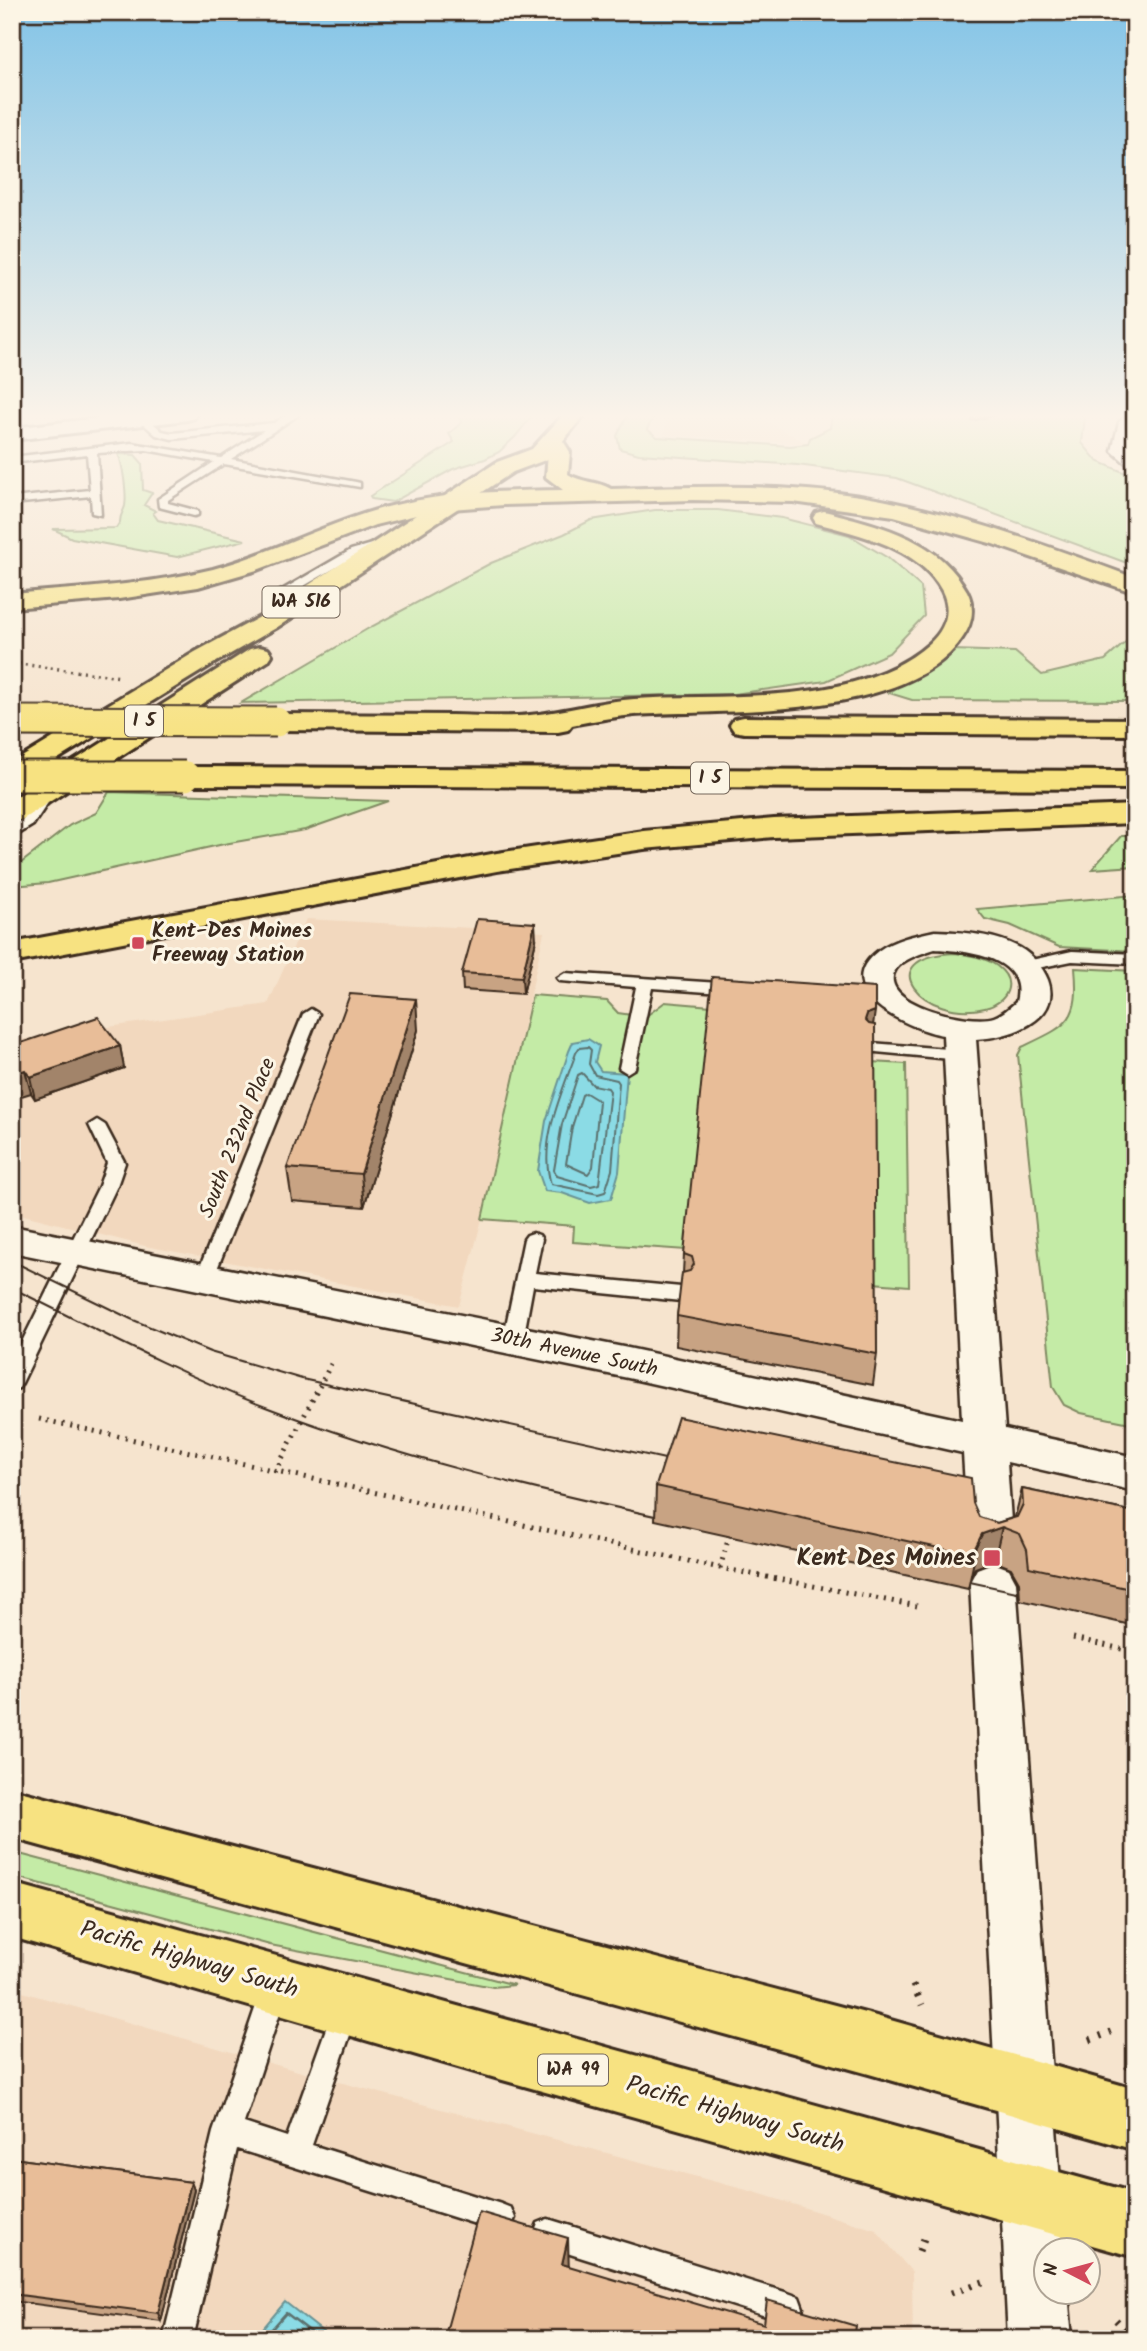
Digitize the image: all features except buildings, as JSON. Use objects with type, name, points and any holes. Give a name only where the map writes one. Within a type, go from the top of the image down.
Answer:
[{"type":"main road","points":[[12,601],[187,582],[264,560],[360,524]]},
{"type":"main road","name":"WA 516","points":[[12,775],[204,657],[267,624],[395,541],[442,524]]},
{"type":"main road","points":[[534,723],[630,707],[811,697],[874,684],[925,662],[944,646],[958,624],[959,601],[945,575],[911,549],[845,524]]},
{"type":"main road","points":[[946,524],[985,534],[1135,586]]},
{"type":"main road","name":"WA 516","points":[[12,813],[345,601]]},
{"type":"main road","name":"I 5","points":[[12,721],[1135,727]]},
{"type":"main road","name":"I 5","points":[[12,775],[1135,780]]},
{"type":"main road","points":[[12,953],[497,862],[644,840],[774,828],[1135,814]]},
{"type":"main road","points":[[12,1813],[880,2047],[1135,2120]]},
{"type":"main road","name":"Pacific Highway South","points":[[12,1910],[765,2124],[1030,2194],[1135,2225]]},
{"type":"street","points":[[961,940],[986,946],[1023,966],[1033,980],[1035,994],[1030,1007],[1017,1018],[960,1042],[900,1010],[885,996],[872,990],[879,981],[881,966],[893,953],[911,944],[961,940]]},
{"type":"street","points":[[960,1042],[1040,2339]]},
{"type":"street","name":"30th Avenue South","points":[[12,1239],[513,1340],[1135,1475]]},
{"type":"lane","points":[[12,834],[28,822],[52,787]]},
{"type":"lane","points":[[1023,966],[1072,956],[1135,959]]},
{"type":"lane","points":[[565,978],[754,990]]},
{"type":"lane","points":[[627,1068],[645,983]]},
{"type":"lane","name":"South 232nd Place","points":[[204,1279],[311,1014]]},
{"type":"lane","points":[[871,1048],[960,1042]]},
{"type":"lane","points":[[12,1384],[108,1186],[116,1163],[97,1125]]},
{"type":"lane","points":[[513,1340],[533,1239]]},
{"type":"lane","points":[[525,1279],[681,1294]]},
{"type":"lane","points":[[178,2339],[227,2133],[276,1984]]},
{"type":"lane","points":[[295,2154],[330,2060],[347,2004]]},
{"type":"lane","points":[[227,2133],[810,2315]]},
{"type":"path","points":[[12,663],[121,677]]},
{"type":"path","points":[[275,1472],[331,1364]]},
{"type":"path","points":[[40,1419],[720,1568],[917,1606]]},
{"type":"path","points":[[720,1568],[732,1523]]},
{"type":"path","points":[[1073,1638],[1135,1652]]},
{"type":"path","points":[[913,1985],[922,2005]]},
{"type":"path","points":[[1090,2040],[1111,2032]]},
{"type":"path","points":[[919,2250],[926,2234]]},
{"type":"path","points":[[951,2292],[983,2282]]},
{"type":"path","points":[[1116,2320],[1134,2339]]},
{"type":"shaded area","points":[[306,919],[544,932],[482,1219],[459,1306],[145,1246],[12,1212],[12,1041],[268,1004]]},
{"type":"shaded area","points":[[12,1989],[294,2070],[754,2192],[876,2230],[912,2272],[913,2339],[12,2339]]},
{"type":"green space","points":[[119,524],[174,524],[245,540],[177,557],[72,538],[53,529],[116,528]]},
{"type":"green space","points":[[584,524],[805,524],[849,535],[888,558],[921,587],[924,616],[889,653],[826,681],[734,694],[241,703],[369,628],[491,563]]},
{"type":"green space","points":[[1021,524],[1135,524],[1135,566]]},
{"type":"green space","points":[[1135,634],[1135,701],[912,700],[889,693],[953,650],[1015,652],[1042,675],[1105,660]]},
{"type":"green space","points":[[109,792],[388,801],[305,830],[224,844],[48,883],[12,886],[12,870],[70,825],[96,813]]},
{"type":"green space","points":[[1121,836],[1135,836],[1135,866],[1092,869]]},
{"type":"green space","points":[[1135,895],[1135,951],[1059,947],[1010,925],[985,919],[977,909]]},
{"type":"green space","points":[[955,953],[982,958],[1003,972],[1008,985],[999,1002],[985,1008],[962,1010],[942,1006],[925,998],[914,988],[910,976],[914,965],[929,957]]},
{"type":"green space","points":[[1075,968],[1135,971],[1135,1424],[1081,1413],[1064,1405],[1053,1387],[1018,1055],[1022,1047],[1060,1027],[1068,1019],[1075,1000]]},
{"type":"green space","points":[[532,995],[607,1001],[618,1013],[645,1017],[665,1002],[711,1006],[686,1250],[573,1242],[574,1226],[482,1219]]},
{"type":"green space","points":[[871,1062],[906,1064],[909,1286],[873,1283]]},
{"type":"green space","points":[[12,1852],[515,1985],[493,1987],[270,1945],[12,1876]]},
{"type":"water","points":[[588,1039],[599,1046],[595,1062],[601,1071],[627,1073],[619,1172],[611,1199],[590,1203],[562,1193],[545,1191],[538,1171],[546,1121],[569,1051],[573,1042]]},
{"type":"water","points":[[285,2302],[332,2339],[254,2339]]},
{"type":"tram line","points":[[12,1261],[131,1319],[210,1352],[302,1379],[683,1463]]},
{"type":"tram line","points":[[12,1288],[199,1379],[313,1424],[465,1471],[673,1520]]},
{"type":"tram line","points":[[951,1578],[1040,1597]]},
{"type":"place","name":"Kent-Des Moines Freeway Station","points":[[138,943]]},
{"type":"place","name":"Kent Des Moines","points":[[992,1558]]}]
